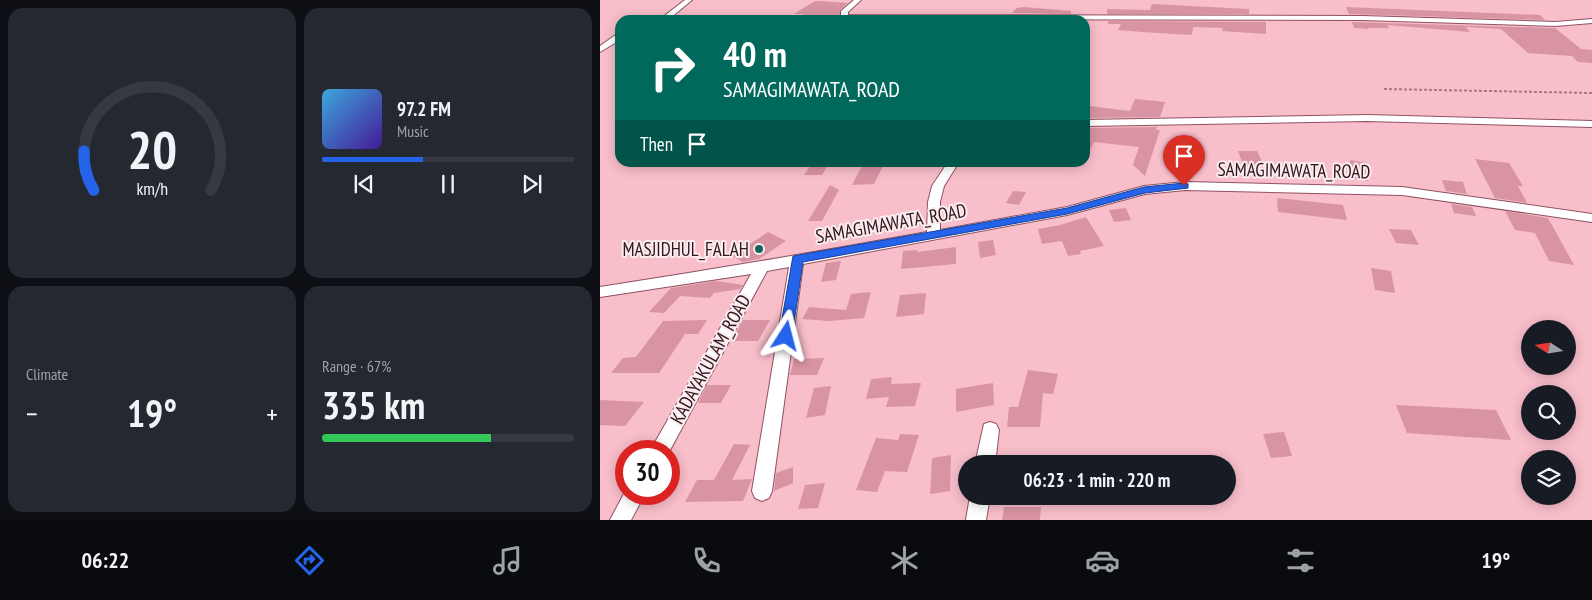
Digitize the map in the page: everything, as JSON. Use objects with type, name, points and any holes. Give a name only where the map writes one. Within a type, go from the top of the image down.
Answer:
[{"type":"street","points":[[670,15],[689,0]]},
{"type":"street","points":[[844,15],[845,12],[858,0]]},
{"type":"street","points":[[1090,17],[1362,18],[1555,24],[1592,21]]},
{"type":"street","points":[[600,50],[615,40]]},
{"type":"street","points":[[1090,123],[1367,118],[1592,124]]},
{"type":"street","points":[[933,235],[934,202],[938,186],[951,167]]},
{"type":"street","name":"SAMAGIMAWATA_ROAD","points":[[600,292],[762,267],[797,259],[1067,211],[1144,190],[1184,186],[1402,191],[1592,218]]},
{"type":"street","points":[[762,491],[797,259]]},
{"type":"street","name":"KADAYAKULAM_ROAD","points":[[665,440],[762,267]]},
{"type":"street","points":[[986,455],[990,430]]},
{"type":"street","points":[[620,520],[629,505]]},
{"type":"street","points":[[976,520],[978,505]]},
{"type":"path","points":[[1384,89],[1592,93]]},
{"type":"building","points":[[815,1],[848,3],[840,10],[840,15],[794,14]]},
{"type":"building","points":[[1152,4],[1249,9],[1249,14],[1107,14],[1107,9],[1150,10]]},
{"type":"building","points":[[1346,7],[1540,15],[1545,20],[1349,14]]},
{"type":"building","points":[[1017,8],[1071,11],[1071,14],[1012,13]]},
{"type":"building","points":[[1108,21],[1266,22],[1266,34],[1222,31],[1223,28],[1193,27],[1192,35],[1142,32],[1118,30],[1121,24],[1108,24]]},
{"type":"building","points":[[1352,22],[1555,28],[1581,49],[1592,50],[1592,63],[1578,62],[1572,56],[1528,53],[1501,29],[1466,27],[1470,32],[1387,25],[1389,28],[1368,29],[1354,28]]},
{"type":"building","points":[[1135,99],[1165,102],[1160,117],[1090,118],[1090,106],[1130,111]]},
{"type":"building","points":[[1157,127],[1156,130],[1160,130],[1145,176],[1133,165],[1139,147],[1094,142],[1090,150],[1090,128]]},
{"type":"building","points":[[1238,151],[1257,151],[1264,166],[1244,167]]},
{"type":"building","points":[[1475,159],[1509,163],[1523,186],[1518,186],[1527,203],[1495,198]]},
{"type":"building","points":[[1350,160],[1368,163],[1368,181],[1349,178]]},
{"type":"building","points":[[810,167],[827,167],[822,175],[804,175]]},
{"type":"building","points":[[861,167],[882,167],[874,184],[852,185]]},
{"type":"building","points":[[1442,180],[1463,182],[1467,194],[1446,191]]},
{"type":"building","points":[[830,185],[839,190],[822,221],[808,221]]},
{"type":"building","points":[[1013,191],[1026,192],[1019,205],[1006,203]]},
{"type":"building","points":[[1277,198],[1343,205],[1347,220],[1278,212]]},
{"type":"building","points":[[1451,204],[1472,207],[1476,216],[1454,213]]},
{"type":"building","points":[[1126,208],[1131,220],[1114,222],[1109,210]]},
{"type":"building","points":[[1505,211],[1548,218],[1574,265],[1549,261],[1535,233],[1515,230]]},
{"type":"building","points":[[1086,217],[1104,246],[1080,251],[1081,254],[1068,256],[1062,241],[1042,244],[1038,229]]},
{"type":"building","points":[[1389,229],[1411,230],[1419,245],[1396,243]]},
{"type":"building","name":"MASJIDHUL_FALAH","points":[[768,232],[786,241],[759,259],[743,262],[732,256]]},
{"type":"building","points":[[993,240],[996,255],[980,258],[978,242]]},
{"type":"building","points":[[956,247],[956,264],[901,269],[903,251],[917,250],[917,252]]},
{"type":"building","points":[[841,261],[836,280],[821,282],[826,263]]},
{"type":"building","points":[[1371,268],[1391,271],[1395,293],[1375,290]]},
{"type":"building","points":[[716,281],[743,285],[740,289],[714,293],[710,298],[680,296],[664,313],[649,312],[671,288]]},
{"type":"building","points":[[871,292],[864,318],[829,321],[802,319],[809,307],[846,310],[851,294]]},
{"type":"building","points":[[926,293],[924,314],[896,317],[900,295]]},
{"type":"building","points":[[707,320],[698,334],[685,334],[659,373],[611,373],[623,358],[636,357],[663,321]]},
{"type":"building","points":[[743,320],[770,320],[758,341],[731,341]]},
{"type":"building","points":[[824,358],[817,375],[790,375],[794,359]]},
{"type":"building","points":[[1028,370],[1058,374],[1053,394],[1043,393],[1040,427],[1007,427],[1009,407],[1018,407]]},
{"type":"building","points":[[892,377],[891,384],[921,383],[915,406],[886,407],[889,397],[866,399],[871,379]]},
{"type":"building","points":[[993,383],[994,405],[956,412],[956,389]]},
{"type":"building","points":[[707,385],[731,385],[721,403],[698,403]]},
{"type":"building","points":[[831,386],[825,415],[806,418],[814,388]]},
{"type":"building","points":[[600,400],[644,402],[625,426],[600,425]]},
{"type":"building","points":[[1396,405],[1496,410],[1511,440],[1407,433]]},
{"type":"building","points":[[1284,432],[1292,456],[1271,458],[1263,434]]},
{"type":"building","points":[[900,434],[919,435],[907,472],[885,471],[877,492],[856,490],[876,438],[898,440]]},
{"type":"building","points":[[734,444],[750,445],[732,480],[752,479],[743,501],[685,502],[697,480],[714,480]]},
{"type":"building","points":[[951,455],[950,491],[930,494],[932,458]]},
{"type":"building","points":[[793,467],[793,483],[774,491],[776,473]]},
{"type":"building","points":[[825,483],[818,508],[798,509],[805,485]]},
{"type":"building","points":[[1004,507],[1041,507],[1040,520],[1002,520]]},
{"type":"place","name":"MASJIDHUL_FALAH","points":[[759,249]]},
{"type":"route","points":[[786,336],[797,259],[1067,211],[1144,190],[1184,186]]}]
